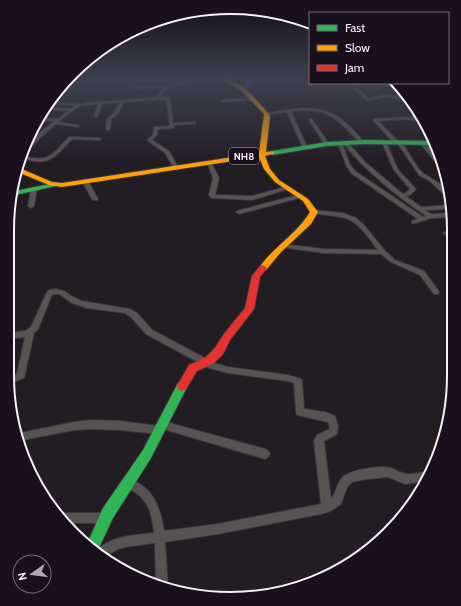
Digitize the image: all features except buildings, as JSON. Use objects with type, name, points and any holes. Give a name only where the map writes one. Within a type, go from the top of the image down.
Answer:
[{"type":"main road","points":[[94,543],[106,518],[147,454],[189,373],[210,360],[219,351],[249,309],[256,276],[267,261],[308,222],[314,212],[306,200],[277,181],[269,173],[262,159],[267,117],[260,107]]},
{"type":"main road","name":"NH8","points":[[54,185],[327,144],[362,142],[429,143]]},
{"type":"main road","points":[[22,171],[54,185]]},
{"type":"main road","points":[[17,192],[54,185]]},
{"type":"street","points":[[32,143],[56,121],[75,107]]},
{"type":"street","points":[[96,116],[99,107]]},
{"type":"street","points":[[108,129],[108,119],[116,114],[120,107]]},
{"type":"street","points":[[169,107],[172,124]]},
{"type":"street","points":[[51,108],[71,110]]},
{"type":"street","points":[[266,114],[313,110],[331,114],[343,123],[362,142]]},
{"type":"street","points":[[289,111],[305,147]]},
{"type":"street","points":[[44,120],[56,121],[77,126]]},
{"type":"street","points":[[311,120],[327,144]]},
{"type":"street","points":[[417,120],[375,120],[398,143],[421,174],[432,180],[442,190]]},
{"type":"street","points":[[176,167],[167,152],[149,140],[155,135],[156,128],[171,127],[172,124],[194,123]]},
{"type":"street","points":[[26,158],[35,161],[44,161],[52,157],[71,138],[99,138]]},
{"type":"street","points":[[384,142],[396,170],[413,189],[408,194],[402,196]]},
{"type":"street","points":[[342,143],[402,196],[430,216]]},
{"type":"street","points":[[342,143],[348,165],[353,172],[421,218]]},
{"type":"street","points":[[423,143],[434,156]]},
{"type":"street","points":[[209,162],[216,178],[212,195],[214,197],[252,198],[288,188]]},
{"type":"street","points":[[86,181],[95,199]]},
{"type":"street","points":[[31,206],[34,189]]},
{"type":"street","points":[[239,212],[301,196]]},
{"type":"street","points":[[410,211],[446,207]]},
{"type":"street","points":[[314,212],[342,215],[354,219],[361,225],[383,252],[394,260],[422,273],[436,292]]},
{"type":"street","points":[[414,222],[421,218],[430,216],[447,217]]},
{"type":"street","points":[[282,246],[324,251],[383,252]]},
{"type":"street","points":[[14,379],[21,376],[30,333],[34,329],[48,296],[51,292],[57,291],[64,293],[73,300],[127,311],[134,315],[149,332],[212,366],[298,381],[298,409],[300,412],[302,414],[325,416],[332,419],[334,426],[334,431],[320,438],[319,441],[327,507]]},
{"type":"street","points":[[14,335],[30,333]]},
{"type":"street","points":[[22,436],[95,424],[160,427],[265,454]]},
{"type":"street","points":[[104,551],[114,545],[276,519],[327,507],[338,499],[340,489],[348,478],[388,472],[403,479],[422,477]]},
{"type":"street","points":[[129,483],[148,496],[156,513],[162,581]]},
{"type":"street","points":[[68,518],[106,518]]},
{"type":"traffic: fast","points":[[272,153],[327,144],[365,142],[429,143]]},
{"type":"traffic: fast","points":[[17,193],[54,185]]},
{"type":"traffic: fast","points":[[94,543],[108,513],[147,454],[182,386]]},
{"type":"traffic: slow","points":[[260,107],[267,117],[262,157],[267,169],[277,181],[306,200],[314,212],[308,222],[278,250],[263,268]]},
{"type":"traffic: slow","points":[[22,171],[51,184],[62,185],[272,153]]},
{"type":"traffic: jam","points":[[182,386],[193,368],[210,360],[219,351],[227,337],[249,309],[256,276],[263,268]]}]
